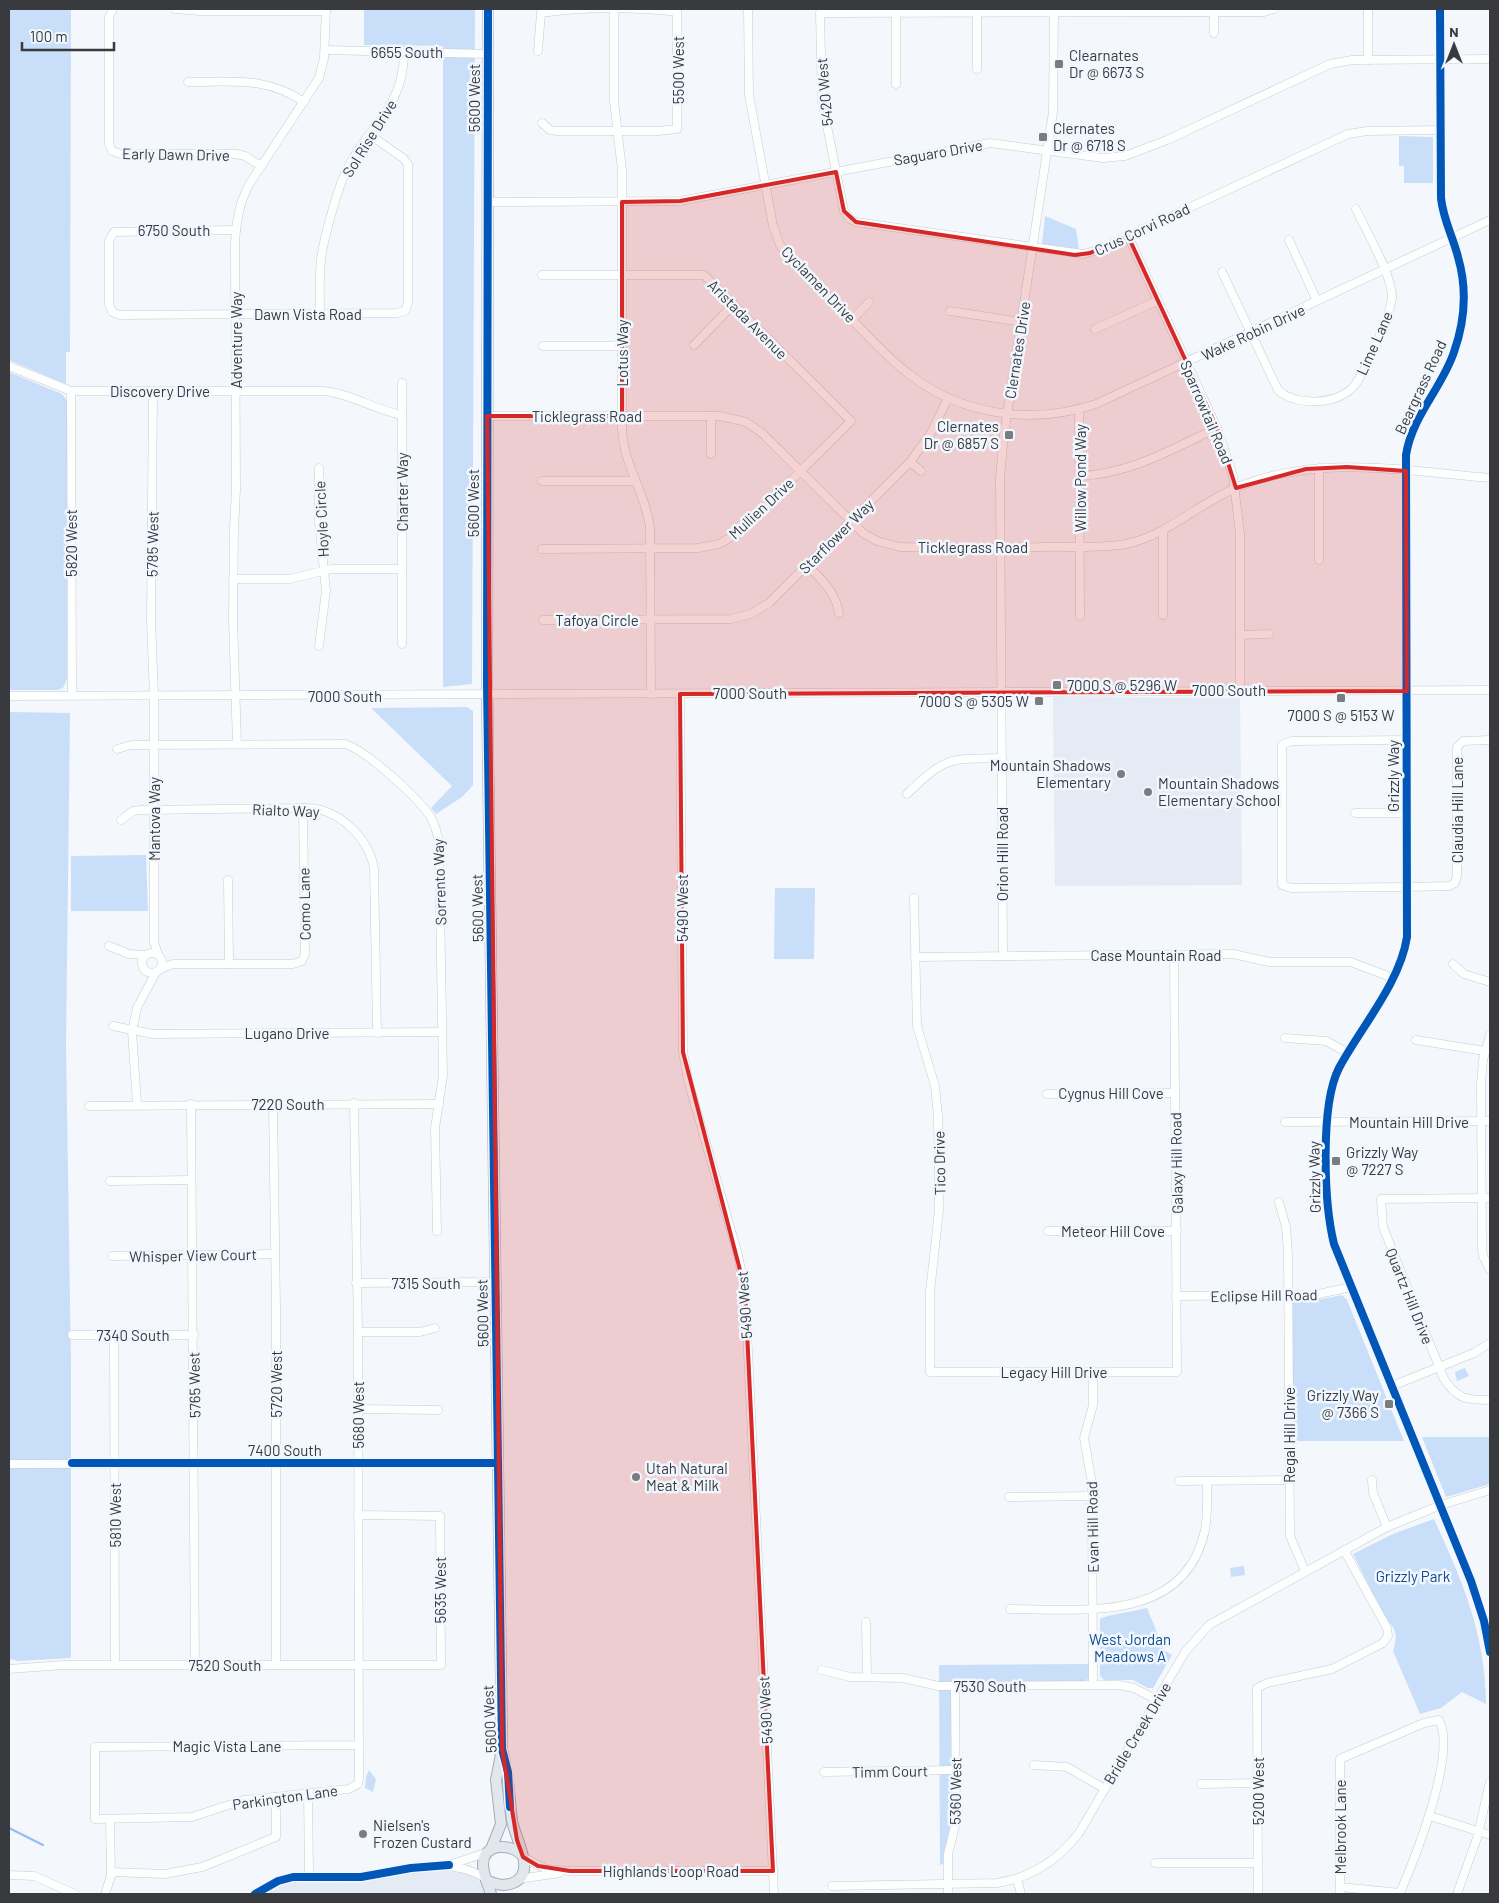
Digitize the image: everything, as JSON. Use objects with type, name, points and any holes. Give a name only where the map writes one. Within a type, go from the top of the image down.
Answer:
[{"type":"main road","name":"5600 West","points":[[488,9],[488,695],[502,1749],[496,1780],[501,1824],[489,1850]]},
{"type":"main road","name":"5600 West","points":[[502,1749],[508,1772],[512,1823],[522,1856]]},
{"type":"main road","points":[[492,1894],[486,1879],[483,1860],[489,1850],[506,1847],[514,1849],[522,1856],[524,1869],[510,1894]]},
{"type":"main road","points":[[486,1879],[503,1885],[518,1880]]},
{"type":"street","name":"Early Dawn Drive","points":[[113,9],[109,17],[109,143],[112,151],[121,154],[236,154],[261,166]]},
{"type":"street","points":[[175,9],[200,11],[326,10]]},
{"type":"street","points":[[538,51],[540,12],[614,9]]},
{"type":"street","name":"5500 West","points":[[614,9],[677,12],[677,129],[618,131]]},
{"type":"street","name":"Lotus Way","points":[[614,9],[614,101],[622,170],[622,416],[624,447],[649,515],[651,549],[651,694]]},
{"type":"street","name":"Cyclamen Drive","points":[[748,9],[749,96],[773,226],[780,245],[852,320],[902,368],[948,398],[982,410],[1007,414]]},
{"type":"street","points":[[896,84],[896,12],[1054,10],[1264,12],[1274,9]]},
{"type":"street","points":[[1368,9],[1368,60]]},
{"type":"street","name":"Beargrass Road","points":[[1407,690],[1406,471],[1408,446],[1413,428],[1447,370],[1460,330],[1463,286],[1461,266],[1442,206],[1440,9]]},
{"type":"street","name":"Adventure Way","points":[[236,744],[233,579],[236,230],[243,197],[261,166],[319,78],[325,50],[326,10]]},
{"type":"street","name":"Clernates Drive","points":[[1002,692],[1000,477],[1007,414],[1054,98],[1054,10]]},
{"type":"street","name":"5420 West","points":[[836,172],[822,101],[820,12],[896,12]]},
{"type":"street","points":[[977,12],[977,69]]},
{"type":"street","points":[[1214,12],[1214,33]]},
{"type":"street","name":"6655 South","points":[[325,50],[488,54]]},
{"type":"street","name":"Sol Rise Drive","points":[[320,314],[320,264],[346,172],[399,90],[404,73],[404,52]]},
{"type":"street","name":"Saguaro Drive","points":[[488,202],[680,201],[983,144],[1000,143],[1103,158],[1125,156],[1167,140],[1330,64],[1368,60],[1490,59]]},
{"type":"street","points":[[188,82],[260,82],[279,88],[304,102]]},
{"type":"street","points":[[542,124],[550,130],[557,131],[618,131]]},
{"type":"street","name":"Crus Corvi Road","points":[[836,172],[844,211],[853,221],[1032,249],[1083,254],[1128,236],[1348,134],[1367,131],[1441,130]]},
{"type":"street","name":"Dawn Vista Road","points":[[112,233],[109,241],[109,304],[113,313],[320,314],[399,313],[405,311],[408,303],[408,164],[405,159],[370,135]]},
{"type":"street","name":"Lime Lane","points":[[1250,333],[1274,385],[1283,394],[1298,401],[1341,396],[1358,381],[1390,310],[1391,290],[1384,270],[1356,209]]},
{"type":"street","name":"Wake Robin Drive","points":[[1007,414],[1040,415],[1079,409],[1104,401],[1490,220]]},
{"type":"street","name":"6750 South","points":[[112,233],[119,230],[236,230]]},
{"type":"street","name":"Sparrowtail Road","points":[[1128,236],[1217,428],[1236,488],[1240,534],[1240,690]]},
{"type":"street","points":[[1289,240],[1318,302]]},
{"type":"street","points":[[1222,272],[1250,333]]},
{"type":"street","name":"Aristada Avenue","points":[[542,275],[704,275],[851,421]]},
{"type":"street","points":[[1095,330],[1157,301]]},
{"type":"street","points":[[852,320],[868,302]]},
{"type":"street","points":[[694,346],[734,304]]},
{"type":"street","points":[[950,311],[1021,322]]},
{"type":"street","points":[[543,346],[622,346]]},
{"type":"street","name":"Discovery Drive","points":[[9,366],[71,391],[333,392],[402,416]]},
{"type":"street","name":"Charter Way","points":[[402,383],[402,644]]},
{"type":"street","name":"5820 West","points":[[71,391],[72,695]]},
{"type":"street","name":"5785 West","points":[[153,391],[151,621],[154,696]]},
{"type":"street","name":"Starflower Way","points":[[651,619],[731,619],[762,612],[910,462],[931,433],[948,398]]},
{"type":"street","name":"Willow Pond Way","points":[[1079,409],[1080,616]]},
{"type":"street","name":"Ticklegrass Road","points":[[487,416],[711,416],[733,418],[752,425],[762,433],[851,521],[870,537],[892,546],[1000,547],[1128,544],[1163,531],[1208,502],[1236,488],[1273,475],[1319,468],[1347,467],[1490,478]]},
{"type":"street","points":[[711,416],[711,454]]},
{"type":"street","name":"Mullien Drive","points":[[542,549],[705,548],[725,541],[743,528],[851,421]]},
{"type":"street","points":[[1080,476],[1118,472],[1138,465],[1217,428]]},
{"type":"street","points":[[910,462],[920,471]]},
{"type":"street","name":"Hoyle Circle","points":[[319,468],[319,522],[326,595],[320,646]]},
{"type":"street","points":[[1319,468],[1319,560]]},
{"type":"street","points":[[542,481],[635,481]]},
{"type":"street","points":[[1163,531],[1163,615]]},
{"type":"street","points":[[807,565],[830,588],[837,600],[839,612]]},
{"type":"street","points":[[233,579],[290,579],[324,570],[402,569]]},
{"type":"street","name":"Tafoya Circle","points":[[543,620],[651,619]]},
{"type":"street","points":[[1240,635],[1269,634]]},
{"type":"street","name":"Grizzly Way","points":[[1407,690],[1408,887],[1406,942],[1402,959],[1393,978],[1348,1053],[1335,1078],[1330,1093],[1327,1122],[1327,1200],[1330,1225],[1351,1287],[1478,1600],[1490,1652]]},
{"type":"street","name":"7000 South","points":[[9,696],[1490,690]]},
{"type":"street","name":"Orion Hill Road","points":[[1002,692],[1003,955]]},
{"type":"street","name":"5490 West","points":[[680,694],[683,1052],[688,1080],[738,1255],[745,1289],[774,1894]]},
{"type":"street","name":"Mantova Way","points":[[154,696],[154,942],[160,956]]},
{"type":"street","name":"Claudia Hill Lane","points":[[1407,740],[1290,741],[1282,745],[1282,885],[1291,888],[1449,886],[1456,881],[1456,752],[1460,743],[1465,741],[1490,740]]},
{"type":"street","name":"Sorrento Way","points":[[117,749],[131,745],[154,744],[334,743],[356,748],[371,757],[430,816],[437,833],[439,845],[443,1081],[435,1133],[437,1232]]},
{"type":"street","points":[[907,794],[945,762],[961,759],[1002,758]]},
{"type":"street","name":"Rialto Way","points":[[121,820],[136,810],[303,808],[322,810],[342,820],[361,838],[373,861],[377,1032]]},
{"type":"street","name":"Como Lane","points":[[158,971],[173,964],[294,964],[304,958],[303,808]]},
{"type":"street","points":[[1355,814],[1407,814]]},
{"type":"street","points":[[228,880],[229,964]]},
{"type":"street","name":"Tico Drive","points":[[914,898],[917,1026],[935,1086],[938,1116],[939,1210],[930,1292],[930,1372]]},
{"type":"street","name":"Mantova Way","points":[[144,968],[147,954],[154,942]]},
{"type":"street","points":[[109,946],[129,954],[144,968],[149,984]]},
{"type":"street","points":[[129,954],[160,956],[158,971],[149,984],[134,1016],[132,1031],[137,1104]]},
{"type":"street","name":"Case Mountain Road","points":[[915,957],[1233,954],[1269,962],[1351,962],[1393,978]]},
{"type":"street","name":"Galaxy Hill Road","points":[[1174,955],[1177,1372]]},
{"type":"street","name":"Como Lane","points":[[160,956],[173,964]]},
{"type":"street","points":[[1453,964],[1464,974],[1490,982]]},
{"type":"street","points":[[144,968],[158,971]]},
{"type":"street","name":"Lugano Drive","points":[[113,1026],[152,1034],[442,1032]]},
{"type":"street","points":[[1490,1035],[1481,1072],[1486,1198],[1483,1256],[1490,1270]]},
{"type":"street","points":[[1284,1038],[1326,1041],[1348,1053]]},
{"type":"street","points":[[1416,1040],[1485,1051]]},
{"type":"street","name":"Cygnus Hill Cove","points":[[1047,1094],[1175,1093]]},
{"type":"street","name":"5680 West","points":[[354,1103],[358,1332],[359,1746],[356,1786]]},
{"type":"street","name":"7220 South","points":[[89,1106],[137,1104],[439,1104]]},
{"type":"street","name":"5765 West","points":[[191,1104],[195,1665]]},
{"type":"street","name":"5720 West","points":[[272,1104],[275,1254],[276,1665]]},
{"type":"street","name":"Mountain Hill Drive","points":[[1286,1122],[1490,1121]]},
{"type":"street","points":[[110,1181],[191,1180]]},
{"type":"street","name":"Quartz Hill Drive","points":[[1486,1198],[1381,1199],[1383,1227],[1440,1368],[1452,1390],[1470,1400],[1490,1400]]},
{"type":"street","name":"Regal Hill Drive","points":[[1279,1202],[1288,1240],[1290,1536],[1305,1571]]},
{"type":"street","name":"Meteor Hill Cove","points":[[1048,1232],[1177,1231]]},
{"type":"street","name":"Whisper View Court","points":[[112,1256],[275,1254]]},
{"type":"street","name":"7315 South","points":[[356,1283],[496,1282]]},
{"type":"street","name":"Eclipse Hill Road","points":[[1176,1296],[1323,1294],[1351,1287]]},
{"type":"street","points":[[358,1332],[420,1332],[434,1328]]},
{"type":"street","name":"5810 West","points":[[114,1334],[115,1665]]},
{"type":"street","name":"7340 South","points":[[72,1335],[194,1335]]},
{"type":"street","points":[[1392,1386],[1474,1354],[1490,1343]]},
{"type":"street","name":"Evan Hill Road","points":[[1093,1685],[1092,1496],[1091,1469],[1084,1438],[1093,1405],[1094,1371]]},
{"type":"street","name":"Legacy Hill Drive","points":[[930,1372],[1177,1372]]},
{"type":"street","points":[[358,1409],[438,1410]]},
{"type":"street","name":"7400 South","points":[[9,1464],[498,1463]]},
{"type":"street","points":[[1010,1609],[1123,1607],[1139,1603],[1162,1592],[1181,1576],[1194,1558],[1203,1536],[1207,1512],[1207,1480]]},
{"type":"street","points":[[1179,1481],[1290,1480]]},
{"type":"street","points":[[1372,1480],[1372,1493],[1387,1527]]},
{"type":"street","name":"Bridle Creek Drive","points":[[832,1886],[991,1883],[1017,1879],[1047,1864],[1069,1845],[1190,1645],[1209,1625],[1387,1527],[1441,1505],[1490,1490]]},
{"type":"street","points":[[1009,1497],[1092,1496]]},
{"type":"street","name":"5635 West","points":[[358,1515],[440,1516],[441,1665]]},
{"type":"street","name":"5200 West","points":[[1258,1894],[1257,1688],[1267,1683],[1332,1669],[1383,1643],[1387,1638],[1387,1628],[1344,1550]]},
{"type":"street","points":[[866,1622],[867,1677]]},
{"type":"street","name":"7520 South","points":[[9,1669],[115,1665],[441,1665]]},
{"type":"street","name":"7530 South","points":[[822,1670],[847,1677],[899,1678],[927,1685],[1093,1685],[1130,1687],[1157,1700]]},
{"type":"street","name":"5360 West","points":[[948,1894],[948,1854],[956,1822],[955,1686]]},
{"type":"street","name":"Melbrook Lane","points":[[1340,1891],[1340,1759],[1424,1722],[1438,1720],[1443,1736],[1430,1816]]},
{"type":"street","name":"Magic Vista Lane","points":[[95,1819],[95,1747],[359,1746]]},
{"type":"street","points":[[1034,1765],[1067,1768],[1104,1789]]},
{"type":"street","name":"Timm Court","points":[[824,1772],[956,1770]]},
{"type":"street","points":[[1457,1894],[1479,1831],[1490,1782]]},
{"type":"street","points":[[1202,1784],[1258,1783]]},
{"type":"street","name":"Parkington Lane","points":[[95,1819],[192,1818],[233,1802],[348,1789],[356,1786]]},
{"type":"street","points":[[308,1793],[308,1876]]},
{"type":"street","points":[[111,1872],[165,1874],[202,1868],[276,1837],[276,1797]]},
{"type":"street","points":[[1340,1891],[1400,1894],[1430,1816],[1490,1835]]},
{"type":"street","points":[[105,1894],[111,1872],[110,1819]]},
{"type":"street","points":[[449,1865],[489,1850]]},
{"type":"street","name":"Highlands Loop Road","points":[[522,1856],[546,1869],[570,1871],[773,1871]]},
{"type":"street","points":[[1154,1863],[1258,1863]]},
{"type":"street","points":[[255,1894],[284,1879],[308,1876],[361,1877],[411,1868],[449,1865],[466,1868],[486,1879]]},
{"type":"street","name":"Highlands Loop Road","points":[[518,1880],[570,1871]]},
{"type":"street","points":[[10,1874],[34,1876],[75,1894]]},
{"type":"street","points":[[1017,1879],[1021,1894]]},
{"type":"highlighted area","points":[[836,172],[844,211],[856,222],[1075,255],[1090,253],[1128,236],[1217,428],[1236,488],[1306,469],[1347,467],[1406,471],[1407,691],[680,694],[683,1052],[745,1289],[773,1871],[570,1871],[538,1866],[523,1857],[517,1840],[502,1749],[487,416],[622,416],[622,202],[680,201]]},
{"type":"shaded area","name":"Mountain Shadows Elementary School","points":[[1053,697],[1240,698],[1242,885],[1055,886]]},
{"type":"shaded area","points":[[462,1870],[477,1878],[487,1894],[265,1894],[276,1887],[294,1882],[354,1883],[419,1872]]},
{"type":"green space","points":[[9,9],[71,9],[70,352],[66,352],[66,384],[9,360]]},
{"type":"green space","points":[[364,9],[475,9],[472,684],[443,687],[443,46],[364,45]]},
{"type":"green space","points":[[1399,136],[1433,137],[1433,183],[1404,183],[1404,166],[1399,166]]},
{"type":"green space","points":[[1045,216],[1076,229],[1079,249],[1042,244]]},
{"type":"green space","points":[[9,372],[62,394],[68,402],[67,679],[63,688],[57,690],[9,690]]},
{"type":"green space","points":[[467,707],[473,711],[473,785],[462,797],[436,814],[431,808],[452,786],[371,708]]},
{"type":"green space","points":[[9,712],[70,713],[66,1045],[71,1366],[71,1658],[18,1661],[12,1659],[9,1661]]},
{"type":"green space","points":[[146,855],[148,911],[71,911],[71,856]]},
{"type":"green space","points":[[775,888],[815,888],[814,959],[774,959]]},
{"type":"green space","points":[[1342,1295],[1347,1300],[1404,1441],[1293,1441],[1293,1303],[1298,1300],[1323,1299]]},
{"type":"green space","points":[[1465,1368],[1469,1376],[1457,1381],[1455,1372]]},
{"type":"green space","points":[[1422,1437],[1490,1437],[1490,1484],[1446,1497]]},
{"type":"green space","name":"Grizzly Park","points":[[1434,1519],[1463,1587],[1477,1631],[1485,1678],[1486,1704],[1462,1692],[1441,1708],[1420,1714],[1393,1651],[1396,1638],[1395,1630],[1386,1620],[1353,1554],[1393,1534]]},
{"type":"green space","points":[[1244,1566],[1245,1575],[1231,1577],[1230,1568]]},
{"type":"green space","name":"West Jordan Meadows A","points":[[1147,1608],[1164,1650],[1172,1655],[1153,1688],[1148,1688],[1133,1680],[1104,1680],[1100,1676],[1100,1619]]},
{"type":"green space","points":[[1089,1664],[1089,1678],[1084,1682],[967,1682],[953,1693],[951,1704],[952,1829],[944,1850],[943,1864],[940,1865],[939,1665]]},
{"type":"green space","points":[[369,1770],[376,1779],[373,1792],[365,1788]]},
{"type":"waterway","points":[[9,1828],[43,1845]]},
{"type":"cycle path","points":[[488,9],[487,683],[502,1749],[508,1772],[510,1807]]},
{"type":"cycle path","points":[[1440,9],[1441,198],[1461,269],[1464,304],[1461,328],[1454,352],[1449,365],[1414,428],[1406,455],[1407,937],[1397,971],[1339,1068],[1333,1085],[1326,1129],[1326,1180],[1334,1244],[1471,1581],[1484,1621],[1490,1652]]},
{"type":"cycle path","points":[[72,1463],[498,1463]]},
{"type":"cycle path","points":[[255,1894],[278,1881],[293,1877],[361,1877],[411,1868],[449,1865]]},
{"type":"place","name":"Clearnates Dr @ 6673 S","points":[[1059,64]]},
{"type":"place","name":"Clernates Dr @ 6718 S","points":[[1043,137]]},
{"type":"place","name":"Clernates Dr @ 6857 S","points":[[1009,435]]},
{"type":"place","name":"7000 S @ 5296 W","points":[[1057,685]]},
{"type":"place","name":"7000 S @ 5153 W","points":[[1341,698]]},
{"type":"place","name":"7000 S @ 5305 W","points":[[1039,701]]},
{"type":"place","name":"Mountain Shadows Elementary","points":[[1121,774]]},
{"type":"place","name":"Mountain Shadows Elementary School","points":[[1148,792]]},
{"type":"place","name":"Grizzly Way @ 7227 S","points":[[1336,1161]]},
{"type":"place","name":"Grizzly Way @ 7366 S","points":[[1389,1404]]},
{"type":"place","name":"Utah Natural Meat & Milk","points":[[636,1477]]},
{"type":"place","name":"Nielsen's Frozen Custard","points":[[363,1834]]}]
